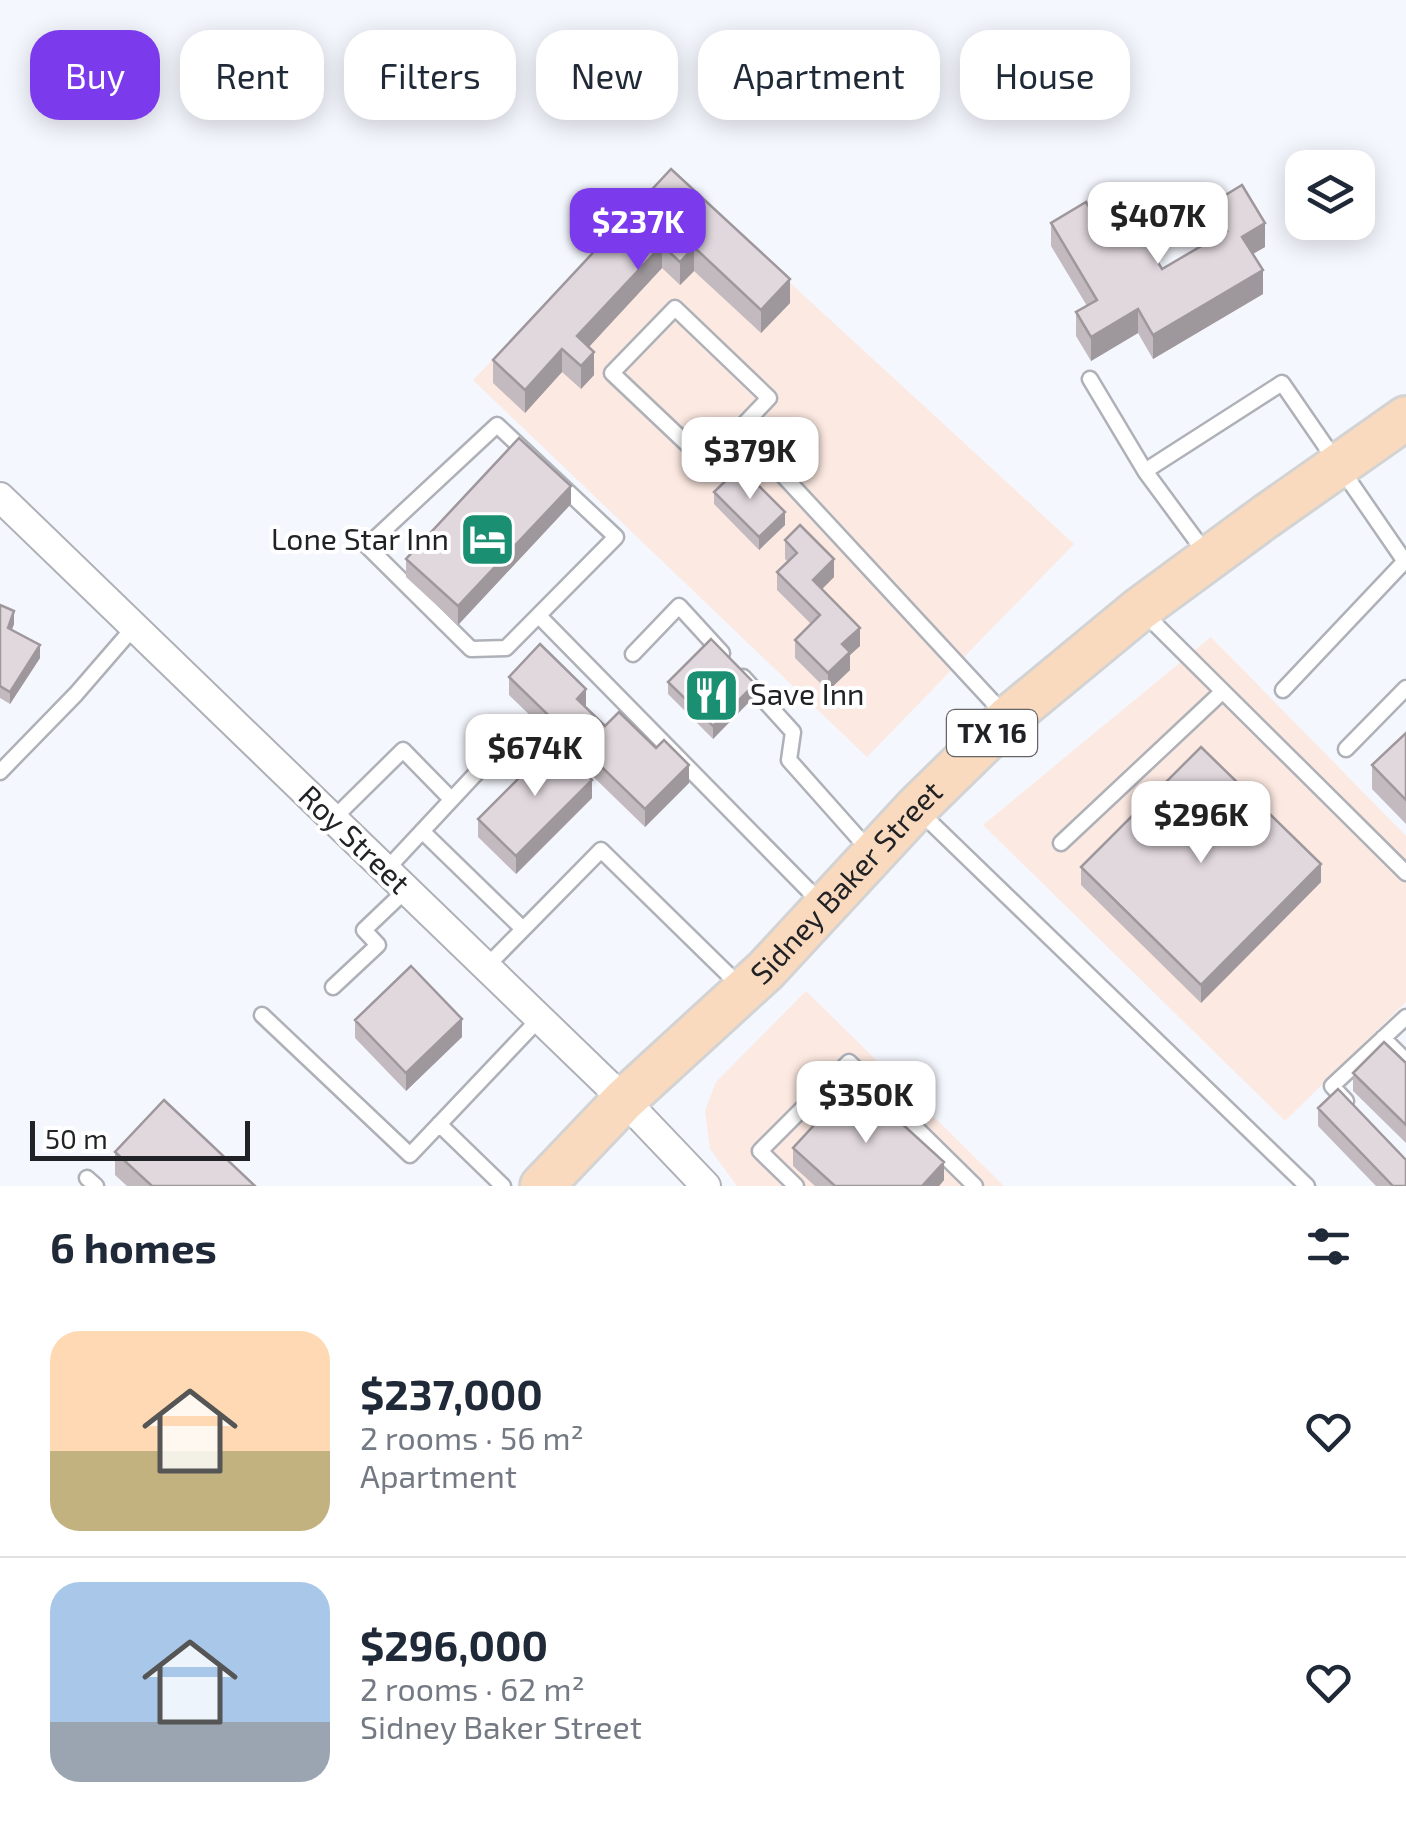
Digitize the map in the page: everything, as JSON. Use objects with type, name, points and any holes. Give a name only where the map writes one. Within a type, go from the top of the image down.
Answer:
[{"type":"main road","name":"Sidney Baker Street","points":[[542,1186],[624,1100],[744,990],[916,808],[1008,718],[1140,609],[1406,418]]},
{"type":"street","name":"Roy Street","points":[[0,497],[624,1100],[706,1186]]},
{"type":"lane","points":[[675,308],[770,398],[740,428],[706,463],[612,374],[675,308]]},
{"type":"lane","points":[[1090,379],[1145,471],[1209,558]]},
{"type":"lane","points":[[1145,471],[1282,383],[1405,562],[1283,690]]},
{"type":"lane","points":[[497,425],[616,537],[540,617],[506,648],[471,650],[367,546],[497,425]]},
{"type":"lane","points":[[740,428],[1008,718]]},
{"type":"lane","points":[[633,654],[679,606],[793,732],[788,760],[873,854]]},
{"type":"lane","points":[[1140,609],[1406,873]]},
{"type":"lane","points":[[540,617],[824,906]]},
{"type":"lane","points":[[0,772],[134,627]]},
{"type":"lane","points":[[1346,748],[1406,688]]},
{"type":"lane","points":[[1060,844],[1222,692]]},
{"type":"lane","points":[[332,819],[403,750],[451,800]]},
{"type":"lane","points":[[386,870],[496,752]]},
{"type":"lane","points":[[916,808],[1307,1186]]},
{"type":"lane","points":[[422,831],[523,929]]},
{"type":"lane","points":[[486,966],[601,850],[744,990]]},
{"type":"lane","points":[[334,987],[378,945],[364,930],[406,890]]},
{"type":"lane","points":[[262,1015],[410,1154],[539,1019]]},
{"type":"lane","points":[[1357,1112],[1332,1086],[1406,1017]]},
{"type":"lane","points":[[1383,1038],[1406,1061]]},
{"type":"lane","points":[[796,1186],[760,1151],[848,1062],[976,1186]]},
{"type":"lane","points":[[439,1124],[503,1186]]},
{"type":"shaded area","points":[[673,175],[1074,544],[867,757],[473,380]]},
{"type":"shaded area","points":[[1211,637],[1406,836],[1406,1002],[1285,1121],[983,825]]},
{"type":"shaded area","points":[[806,991],[1004,1186],[737,1186],[710,1149],[705,1111],[716,1082]]},
{"type":"building","points":[[671,169],[790,279],[761,310],[694,247],[680,262],[662,245],[577,336],[594,352],[581,366],[562,349],[525,390],[493,360]]},
{"type":"building","points":[[1242,185],[1265,223],[1242,237],[1263,270],[1153,335],[1138,309],[1091,337],[1076,312],[1097,300],[1051,223],[1086,202],[1109,240],[1135,224],[1162,269],[1227,231],[1211,204]]},
{"type":"building","name":"Lone Star Inn","points":[[519,438],[571,486],[458,606],[406,559]]},
{"type":"building","points":[[740,467],[785,512],[759,537],[714,492]]},
{"type":"building","points":[[800,525],[834,559],[813,580],[860,628],[842,644],[850,652],[828,673],[795,640],[820,615],[777,572],[797,553],[785,540]]},
{"type":"building","points":[[0,605],[14,611],[8,628],[40,645],[10,692],[0,686]]},
{"type":"building","name":"Save Inn","points":[[711,639],[755,684],[713,726],[668,682]]},
{"type":"building","points":[[540,644],[586,689],[577,699],[605,726],[619,712],[656,748],[664,740],[689,765],[645,809],[509,677]]},
{"type":"building","points":[[1406,733],[1406,800],[1372,765]]},
{"type":"building","points":[[554,743],[592,780],[516,856],[478,819]]},
{"type":"building","points":[[1201,747],[1321,864],[1201,985],[1081,867]]},
{"type":"building","points":[[411,966],[462,1019],[406,1073],[355,1020]]},
{"type":"building","points":[[1384,1042],[1406,1063],[1406,1125],[1353,1073]]},
{"type":"building","points":[[855,1081],[944,1162],[922,1186],[835,1186],[793,1148]]},
{"type":"building","points":[[1338,1089],[1406,1160],[1406,1186],[1393,1186],[1318,1108]]},
{"type":"building","points":[[164,1100],[255,1186],[152,1186],[115,1152]]},
{"type":"place","name":"Lone Star Inn","points":[[488,540]]},
{"type":"place","name":"Save Inn","points":[[711,695]]}]
